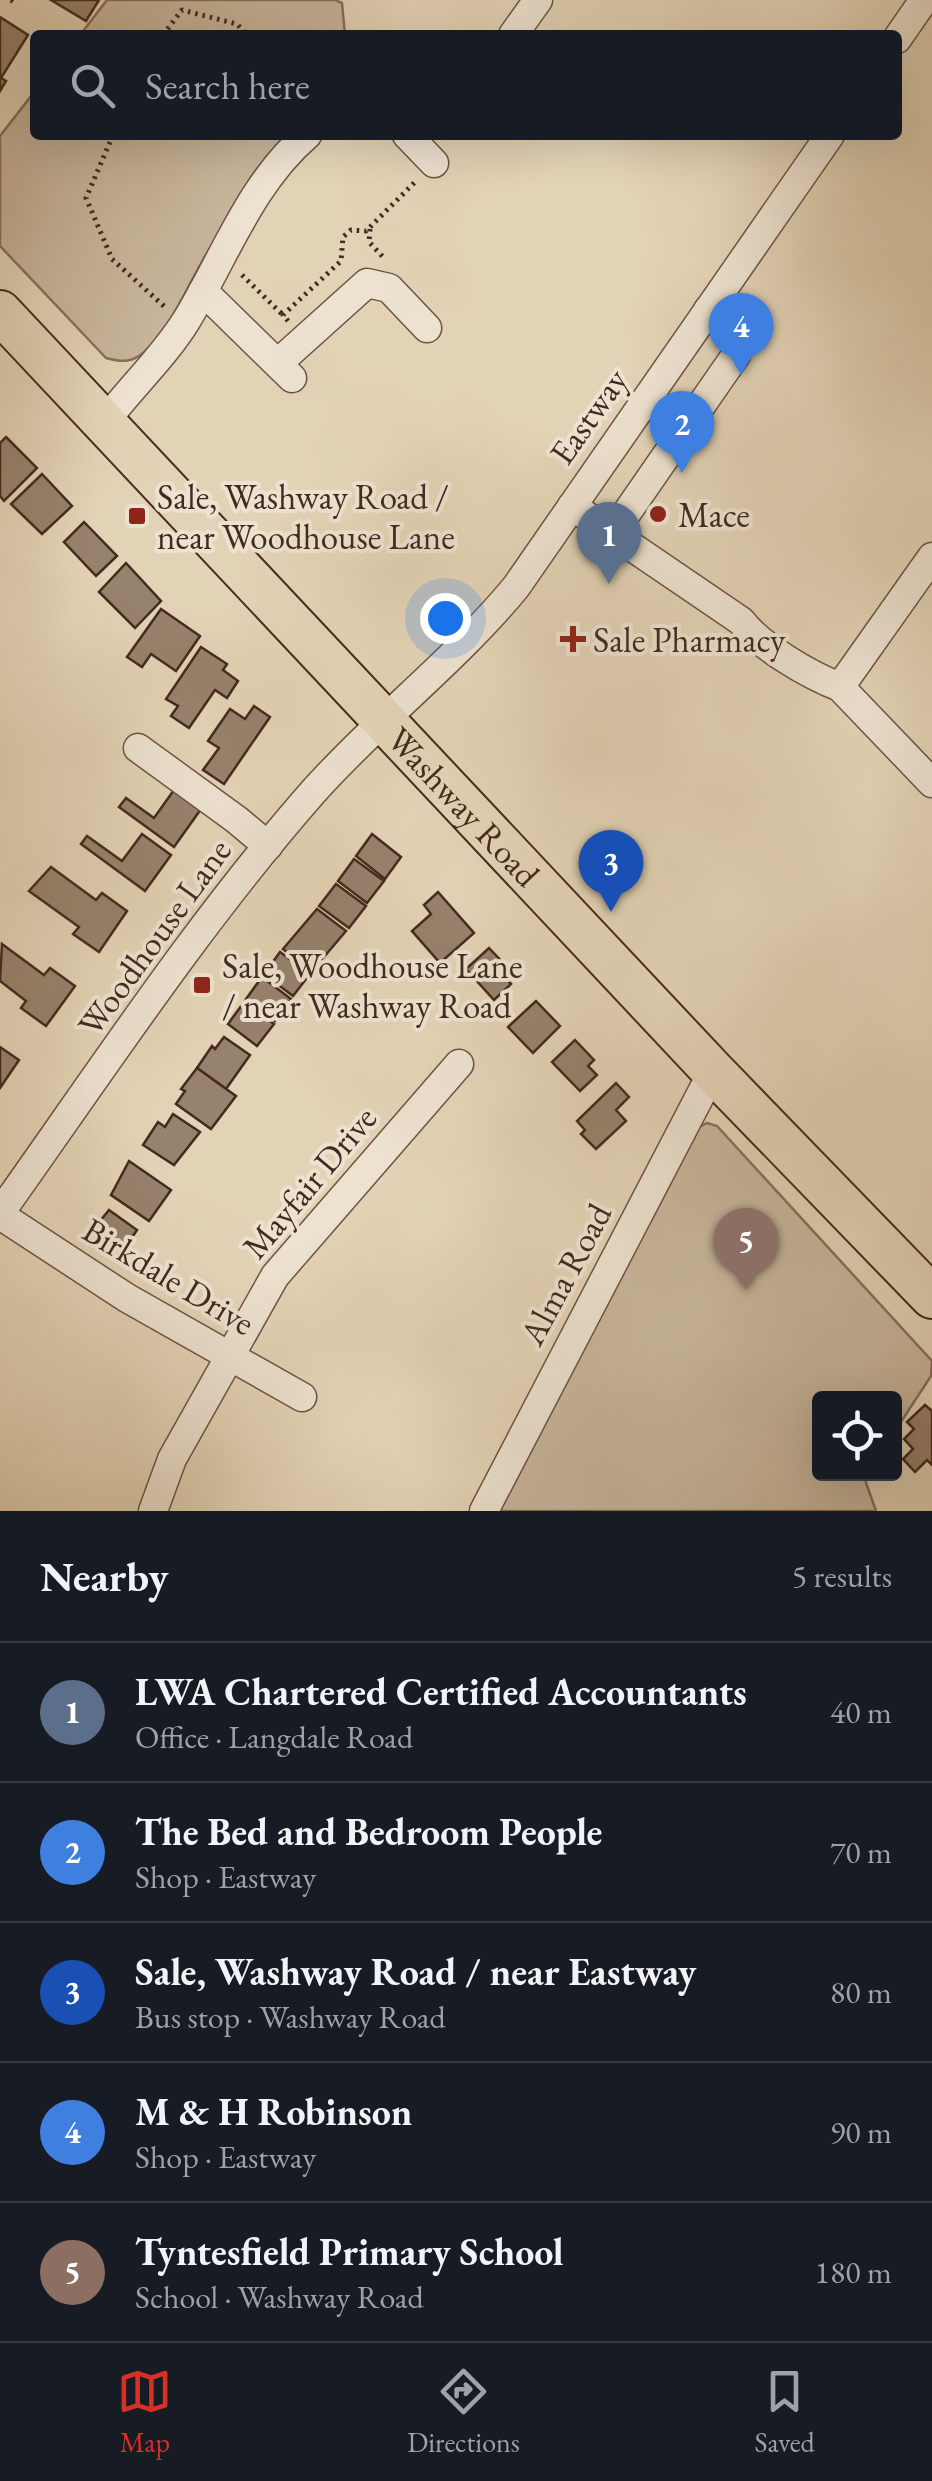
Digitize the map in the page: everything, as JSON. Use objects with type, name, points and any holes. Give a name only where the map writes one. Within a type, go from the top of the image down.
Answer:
[{"type":"highway","name":"Washway Road","points":[[0,312],[714,1071],[932,1297]]},
{"type":"street","points":[[517,30],[538,0]]},
{"type":"street","points":[[902,32],[924,0]]},
{"type":"street","points":[[104,423],[184,324],[221,254],[266,183],[303,140]]},
{"type":"street","points":[[413,140],[434,163]]},
{"type":"street","name":"Eastway","points":[[382,718],[488,621],[516,587],[827,140]]},
{"type":"street","points":[[203,291],[285,370],[304,338],[360,287],[376,282],[390,288],[428,328]]},
{"type":"street","points":[[612,534],[736,355],[737,344],[728,325],[708,310]]},
{"type":"street","points":[[572,506],[741,620],[751,633],[822,680],[840,687],[932,783]]},
{"type":"street","points":[[840,687],[932,557]]},
{"type":"street","name":"Woodhouse Lane","points":[[0,1214],[150,1002],[268,846],[382,718]]},
{"type":"street","points":[[138,748],[268,846]]},
{"type":"street","name":"Mayfair Drive","points":[[153,1511],[172,1459],[276,1276],[460,1064]]},
{"type":"street","name":"Alma Road","points":[[484,1511],[714,1071]]},
{"type":"street","name":"Birkdale Drive","points":[[0,1214],[127,1298],[302,1397]]},
{"type":"path","points":[[168,30],[182,10],[237,24],[242,30]]},
{"type":"path","points":[[110,140],[86,198],[112,259],[184,324]]},
{"type":"path","points":[[282,316],[341,262],[343,237],[350,230],[366,231],[434,163]]},
{"type":"path","points":[[221,254],[304,338]]},
{"type":"shaded area","points":[[107,0],[335,0],[342,3],[345,30],[84,30]]},
{"type":"shaded area","points":[[30,97],[30,140],[293,140],[211,247],[154,342],[134,359],[121,361],[106,358],[0,246],[0,136]]},
{"type":"shaded area","points":[[707,1123],[717,1126],[932,1361],[931,1376],[902,1420],[902,1391],[812,1391],[812,1481],[865,1481],[876,1511],[497,1511],[697,1128]]},
{"type":"building","points":[[51,0],[99,0],[86,21]]},
{"type":"building","points":[[0,17],[28,35],[1,78],[6,81],[0,91]]},
{"type":"building","points":[[6,437],[37,468],[4,501],[0,496],[0,443]]},
{"type":"building","points":[[42,474],[72,506],[42,534],[11,504]]},
{"type":"building","points":[[84,522],[117,556],[96,576],[64,542]]},
{"type":"building","points":[[126,563],[161,601],[135,628],[99,592]]},
{"type":"building","points":[[161,609],[200,636],[176,671],[151,654],[142,667],[127,657]]},
{"type":"building","points":[[201,647],[227,664],[223,670],[238,681],[227,698],[215,690],[189,728],[171,716],[178,706],[166,699]]},
{"type":"building","points":[[254,706],[270,717],[224,784],[203,770],[219,748],[208,741],[230,709],[245,719]]},
{"type":"building","points":[[174,790],[201,809],[174,847],[119,807],[126,798],[154,818]]},
{"type":"building","points":[[142,834],[171,855],[145,891],[81,844],[87,836],[122,861]]},
{"type":"building","points":[[372,834],[401,857],[385,879],[356,856]]},
{"type":"building","points":[[354,859],[384,881],[367,903],[338,881]]},
{"type":"building","points":[[51,867],[96,900],[102,893],[127,911],[99,952],[73,934],[79,927],[29,891]]},
{"type":"building","points":[[336,884],[366,906],[349,928],[319,906]]},
{"type":"building","points":[[438,892],[474,933],[440,963],[412,931],[431,914],[424,905]]},
{"type":"building","points":[[317,909],[346,931],[312,971],[283,949]]},
{"type":"building","points":[[2,944],[44,975],[50,968],[75,986],[46,1026],[21,1008],[26,1001],[0,981]]},
{"type":"building","points":[[489,948],[508,968],[502,974],[511,984],[494,1000],[466,969]]},
{"type":"building","points":[[280,952],[310,974],[293,996],[264,974]]},
{"type":"building","points":[[262,977],[291,999],[275,1021],[246,999]]},
{"type":"building","points":[[536,1001],[560,1026],[533,1053],[508,1027]]},
{"type":"building","points":[[244,1002],[274,1024],[257,1046],[228,1024]]},
{"type":"building","points":[[224,1037],[250,1055],[226,1089],[197,1068],[212,1046],[215,1049]]},
{"type":"building","points":[[575,1040],[594,1060],[588,1066],[597,1075],[580,1091],[552,1062]]},
{"type":"building","points":[[0,1047],[19,1060],[0,1088]]},
{"type":"building","points":[[197,1068],[236,1096],[211,1129],[176,1104],[185,1091],[181,1089]]},
{"type":"building","points":[[616,1083],[629,1097],[616,1110],[626,1121],[596,1149],[581,1134],[585,1130],[577,1121]]},
{"type":"building","points":[[173,1114],[200,1132],[174,1165],[143,1145],[158,1122],[165,1127]]},
{"type":"building","points":[[129,1161],[171,1190],[149,1221],[111,1195]]},
{"type":"building","points":[[109,1210],[137,1230],[122,1252],[92,1231]]},
{"type":"building","points":[[925,1405],[932,1411],[932,1465],[927,1460],[915,1472],[903,1459],[913,1449],[904,1439],[914,1429],[907,1422]]},
{"type":"place","name":"M & H Robinson","points":[[741,375]]},
{"type":"place","name":"The Bed and Bedroom People","points":[[682,473]]},
{"type":"place","name":"Mace","points":[[658,514]]},
{"type":"place","name":"Sale, Washway Road / near Woodhouse Lane","points":[[137,516]]},
{"type":"place","name":"LWA Chartered Certified Accountants","points":[[609,584]]},
{"type":"place","name":"Sale Pharmacy","points":[[573,639]]},
{"type":"place","name":"Sale, Washway Road / near Eastway","points":[[611,912]]},
{"type":"place","name":"Sale, Woodhouse Lane / near Washway Road","points":[[202,985]]},
{"type":"place","name":"Tyntesfield Primary School","points":[[746,1290]]}]
